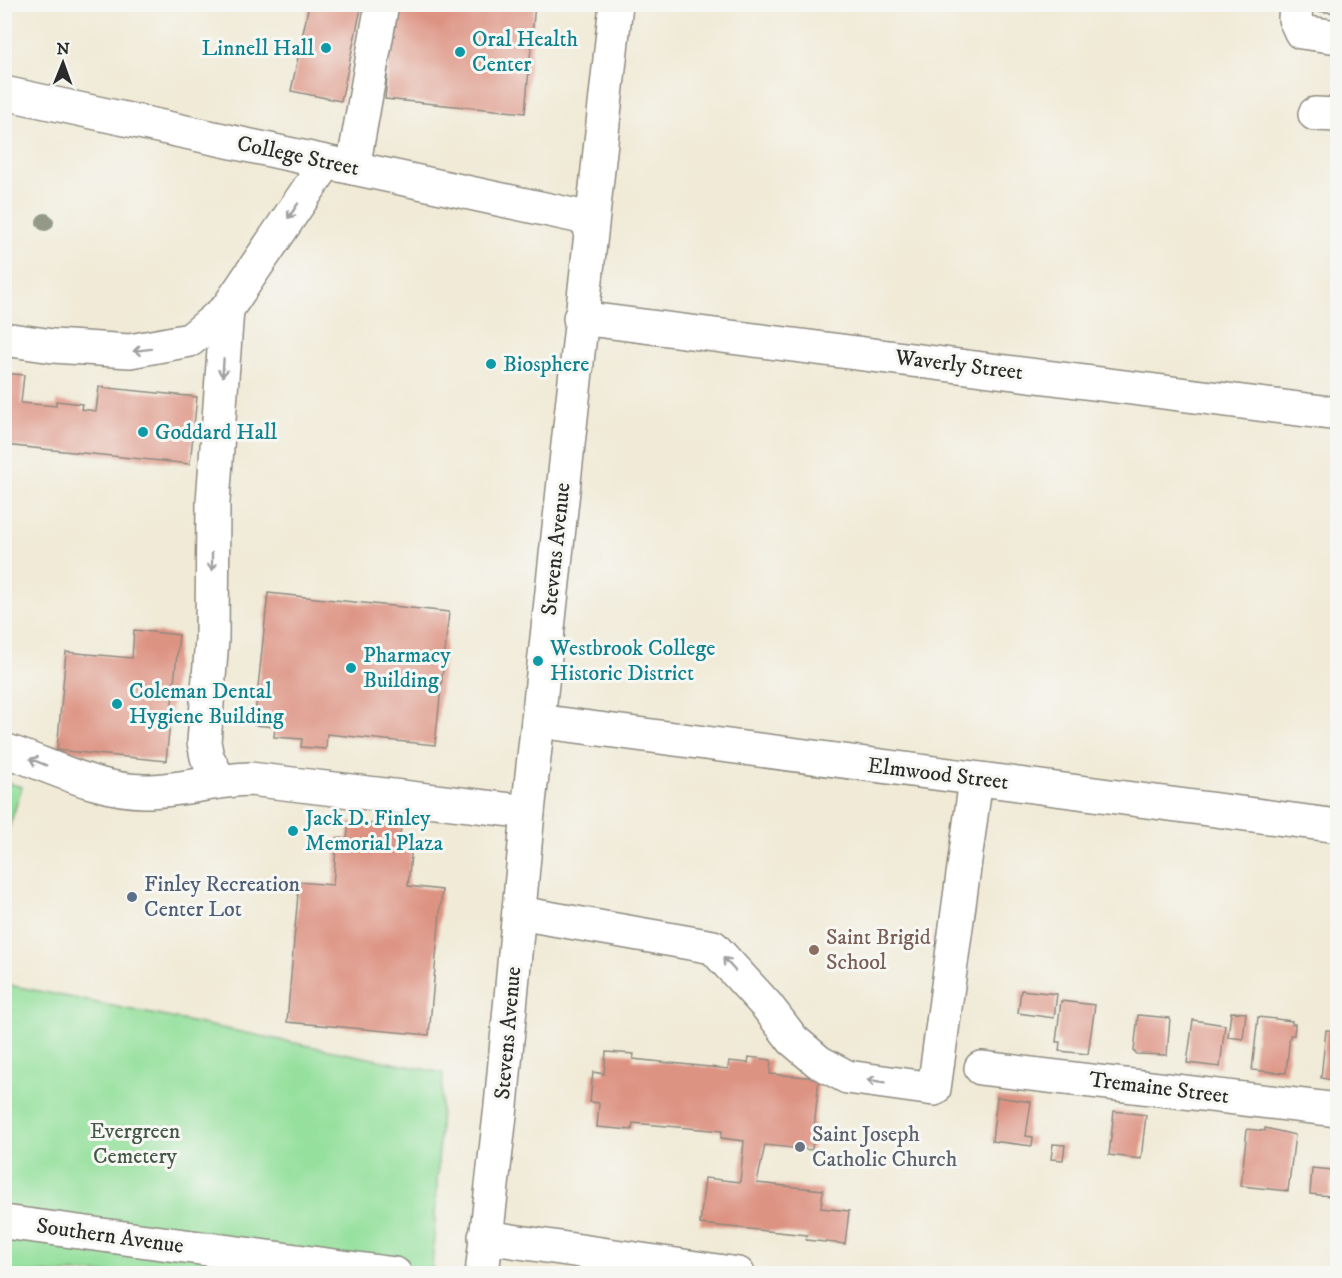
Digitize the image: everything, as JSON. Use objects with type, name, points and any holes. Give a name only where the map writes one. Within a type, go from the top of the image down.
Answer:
[{"type":"street","points":[[4,339],[53,346],[130,351],[163,347],[190,340],[227,309],[340,165],[382,4]]},
{"type":"street","name":"Stevens Avenue","points":[[482,1274],[580,318],[616,4]]},
{"type":"street","points":[[1296,4],[1295,19],[1301,32],[1338,37]]},
{"type":"street","points":[[1308,4],[1312,17],[1338,22]]},
{"type":"street","name":"College Street","points":[[4,93],[591,219]]},
{"type":"street","points":[[219,780],[207,757],[204,742],[212,639],[213,502],[227,309]]},
{"type":"street","name":"Waverly Street","points":[[580,318],[1338,414]]},
{"type":"street","name":"Elmwood Street","points":[[538,721],[1338,826]]},
{"type":"street","points":[[4,750],[70,776],[143,791],[184,789],[219,780],[250,779],[528,812]]},
{"type":"street","points":[[519,914],[714,946],[793,1040],[819,1062],[846,1077],[934,1089],[976,779]]},
{"type":"street","name":"Tremaine Street","points":[[981,1068],[1338,1110]]},
{"type":"street","name":"Southern Avenue","points":[[4,1222],[395,1274]]},
{"type":"street","points":[[485,1237],[738,1274]]},
{"type":"green space","points":[[4,782],[22,787],[5,840]]},
{"type":"green space","name":"Evergreen Cemetery","points":[[4,984],[443,1073],[432,1273],[5,1273]]},
{"type":"building","name":"Linnell Hall","points":[[309,4],[362,4],[341,101],[291,91]]},
{"type":"building","name":"Oral Health Center","points":[[394,4],[535,4],[525,113],[385,99]]},
{"type":"building","points":[[1317,4],[1338,4],[1338,13],[1316,11]]},
{"type":"building","points":[[4,373],[24,375],[21,403],[56,406],[56,401],[82,404],[81,409],[96,411],[99,387],[197,397],[190,464],[4,445]]},
{"type":"building","name":"Pharmacy Building","points":[[268,593],[449,612],[435,745],[327,734],[326,749],[301,747],[302,739],[274,737],[275,727],[254,725]]},
{"type":"building","name":"Coleman Dental Hygiene Building","points":[[134,630],[179,635],[166,761],[57,750],[66,652],[132,658]]},
{"type":"building","points":[[349,822],[401,827],[399,842],[412,844],[408,886],[442,890],[429,1035],[287,1022],[299,882],[333,885],[337,838],[347,839]]},
{"type":"building","points":[[1021,990],[1057,994],[1054,1018],[1018,1013]]},
{"type":"building","points":[[1061,1001],[1095,1005],[1088,1054],[1059,1051],[1060,1042],[1056,1042]]},
{"type":"building","points":[[1231,1012],[1246,1013],[1243,1039],[1228,1037]]},
{"type":"building","points":[[1138,1015],[1170,1018],[1167,1055],[1137,1054],[1134,1051]]},
{"type":"building","points":[[1258,1017],[1292,1021],[1292,1024],[1295,1024],[1294,1035],[1290,1035],[1286,1073],[1252,1070]]},
{"type":"building","points":[[1193,1020],[1225,1025],[1220,1067],[1187,1063]]},
{"type":"building","points":[[1326,1030],[1338,1031],[1338,1081],[1321,1078]]},
{"type":"building","name":"Saint Joseph Catholic Church","points":[[606,1052],[634,1054],[633,1059],[728,1069],[729,1061],[748,1063],[749,1057],[771,1060],[770,1074],[819,1078],[812,1150],[765,1145],[757,1183],[823,1190],[821,1208],[849,1211],[845,1244],[806,1240],[807,1235],[700,1224],[705,1178],[740,1182],[744,1141],[721,1138],[722,1131],[633,1123],[632,1130],[597,1127],[599,1103],[590,1102],[593,1072],[604,1074]]},
{"type":"building","points":[[997,1097],[1031,1102],[1026,1136],[1033,1137],[1032,1146],[992,1141]]},
{"type":"building","points":[[1114,1111],[1146,1115],[1141,1159],[1109,1155]]},
{"type":"building","points":[[1265,1128],[1295,1135],[1288,1191],[1241,1186],[1247,1129],[1265,1131]]},
{"type":"building","points":[[1053,1144],[1065,1145],[1063,1160],[1051,1159]]},
{"type":"building","points":[[1312,1168],[1333,1170],[1330,1196],[1310,1194]]},
{"type":"place","name":"Linnell Hall","points":[[326,48]]},
{"type":"place","name":"Oral Health Center","points":[[460,52]]},
{"type":"place","name":"Biosphere","points":[[491,364]]},
{"type":"place","name":"Goddard Hall","points":[[143,432]]},
{"type":"place","name":"Westbrook College Historic District","points":[[538,661]]},
{"type":"place","name":"Pharmacy Building","points":[[351,668]]},
{"type":"place","name":"Coleman Dental Hygiene Building","points":[[117,704]]},
{"type":"place","name":"Jack D. Finley Memorial Plaza","points":[[293,831]]},
{"type":"place","name":"Finley Recreation Center Lot","points":[[132,897]]},
{"type":"place","name":"Saint Brigid School","points":[[814,950]]},
{"type":"place","name":"Saint Joseph Catholic Church","points":[[800,1147]]}]
